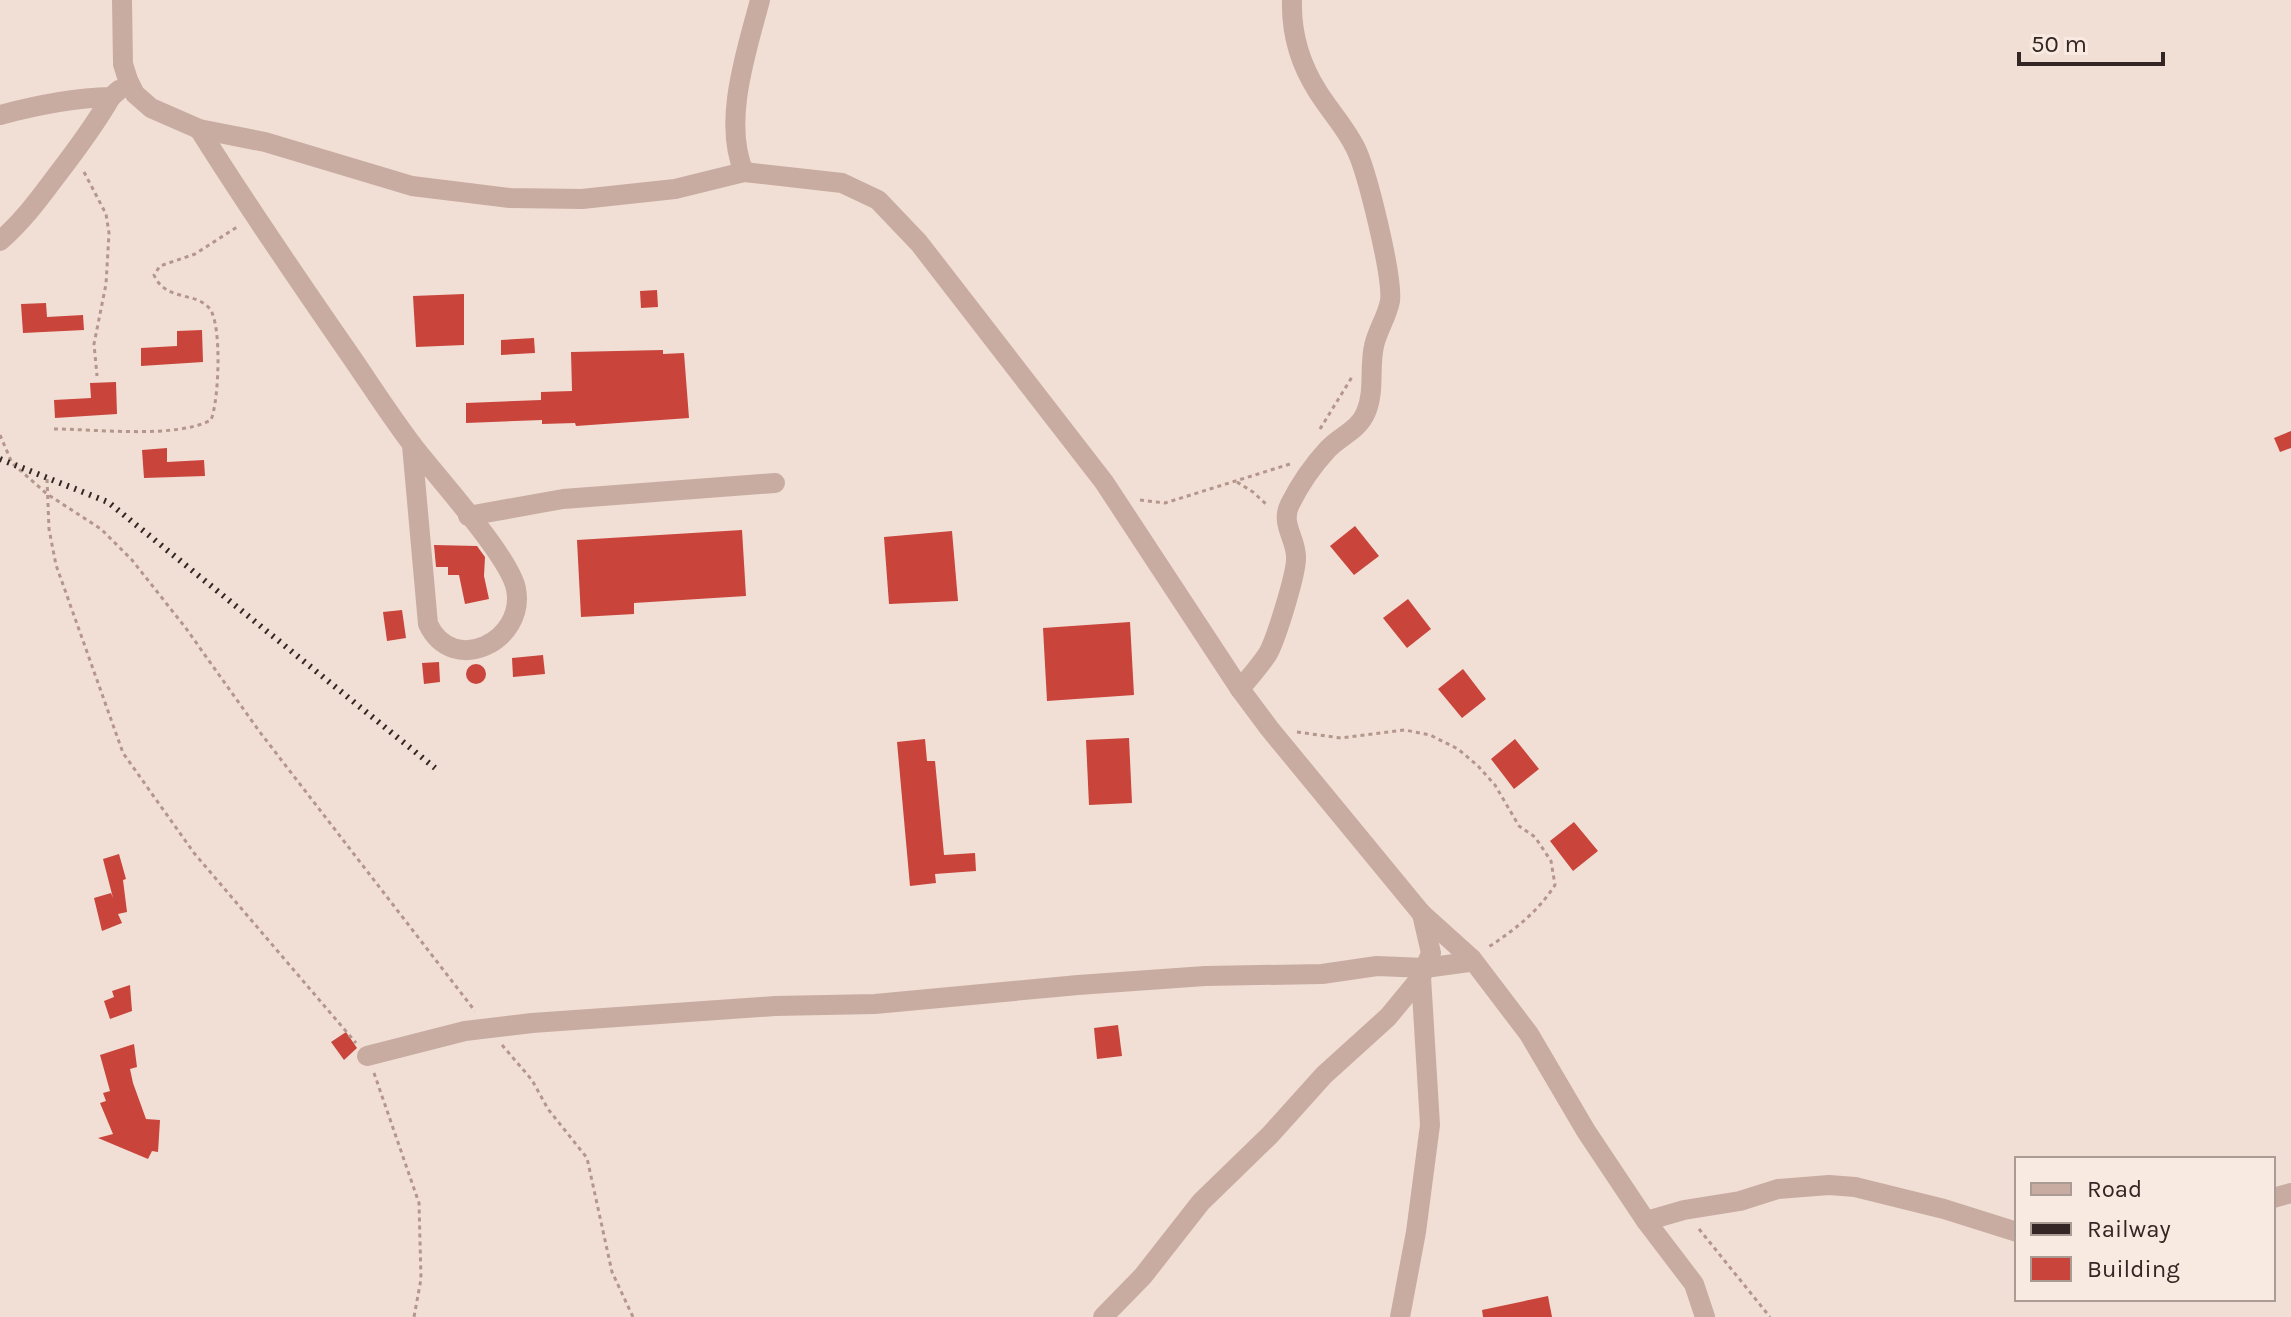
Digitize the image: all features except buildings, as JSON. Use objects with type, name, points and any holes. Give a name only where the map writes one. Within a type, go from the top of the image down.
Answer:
[{"type":"street","points":[[122,0],[123,64],[135,94],[151,108],[199,129],[265,142],[412,186],[510,198],[582,199],[675,189],[744,172],[842,183],[878,200],[919,243],[1104,482],[1269,728],[1422,914],[1472,959],[1529,1034],[1586,1131],[1646,1221],[1694,1284],[1705,1317]]},
{"type":"street","points":[[744,172],[736,144],[739,89],[748,39],[760,0]]},
{"type":"street","points":[[1240,689],[1269,653],[1286,602],[1296,556],[1286,522],[1289,506],[1325,451],[1357,427],[1365,416],[1371,398],[1374,344],[1390,299],[1388,270],[1366,177],[1357,150],[1317,91],[1298,52],[1292,24],[1292,0]]},
{"type":"street","points":[[0,241],[21,223],[85,140],[111,97],[128,80]]},
{"type":"street","points":[[0,115],[41,104],[111,97]]},
{"type":"street","points":[[199,129],[253,215],[412,445],[503,561],[516,588],[513,619],[506,631],[493,641],[466,651],[439,643],[428,624],[412,445]]},
{"type":"street","points":[[468,516],[563,499],[775,483]]},
{"type":"street","points":[[1103,1317],[1143,1276],[1201,1202],[1270,1135],[1324,1075],[1388,1017],[1423,972],[1431,953],[1422,914]]},
{"type":"street","points":[[367,1056],[488,1028],[698,1010],[875,1004],[1189,977],[1322,974],[1377,966],[1423,972],[1472,959]]},
{"type":"street","points":[[1400,1317],[1416,1232],[1430,1125],[1423,972]]},
{"type":"street","points":[[1646,1221],[1684,1210],[1740,1201],[1778,1189],[1829,1185],[1855,1187],[1944,1209],[2015,1231]]},
{"type":"path","points":[[85,140],[82,167],[106,214],[109,233],[106,284],[94,344],[97,376]]},
{"type":"path","points":[[54,429],[171,430],[199,426],[211,420],[217,389],[216,325],[209,308],[198,301],[174,295],[158,284],[154,275],[160,266],[195,254],[253,215]]},
{"type":"path","points":[[1318,434],[1352,377]]},
{"type":"path","points":[[0,435],[12,463],[47,494],[101,529],[132,560],[185,627],[259,731],[488,1028],[532,1080],[548,1109],[587,1158],[612,1272],[633,1317]]},
{"type":"path","points":[[1139,500],[1165,503],[1294,462]]},
{"type":"path","points":[[47,479],[49,529],[56,565],[123,753],[194,853],[367,1056],[385,1099],[419,1203],[421,1279],[414,1317]]},
{"type":"path","points":[[1237,482],[1286,522]]},
{"type":"path","points":[[1269,728],[1341,738],[1405,730],[1430,735],[1458,749],[1495,785],[1519,826],[1535,837],[1551,861],[1555,885],[1519,927],[1472,959]]},
{"type":"path","points":[[1684,1210],[1770,1317]]},
{"type":"railway","points":[[0,459],[108,502],[435,768]]}]
